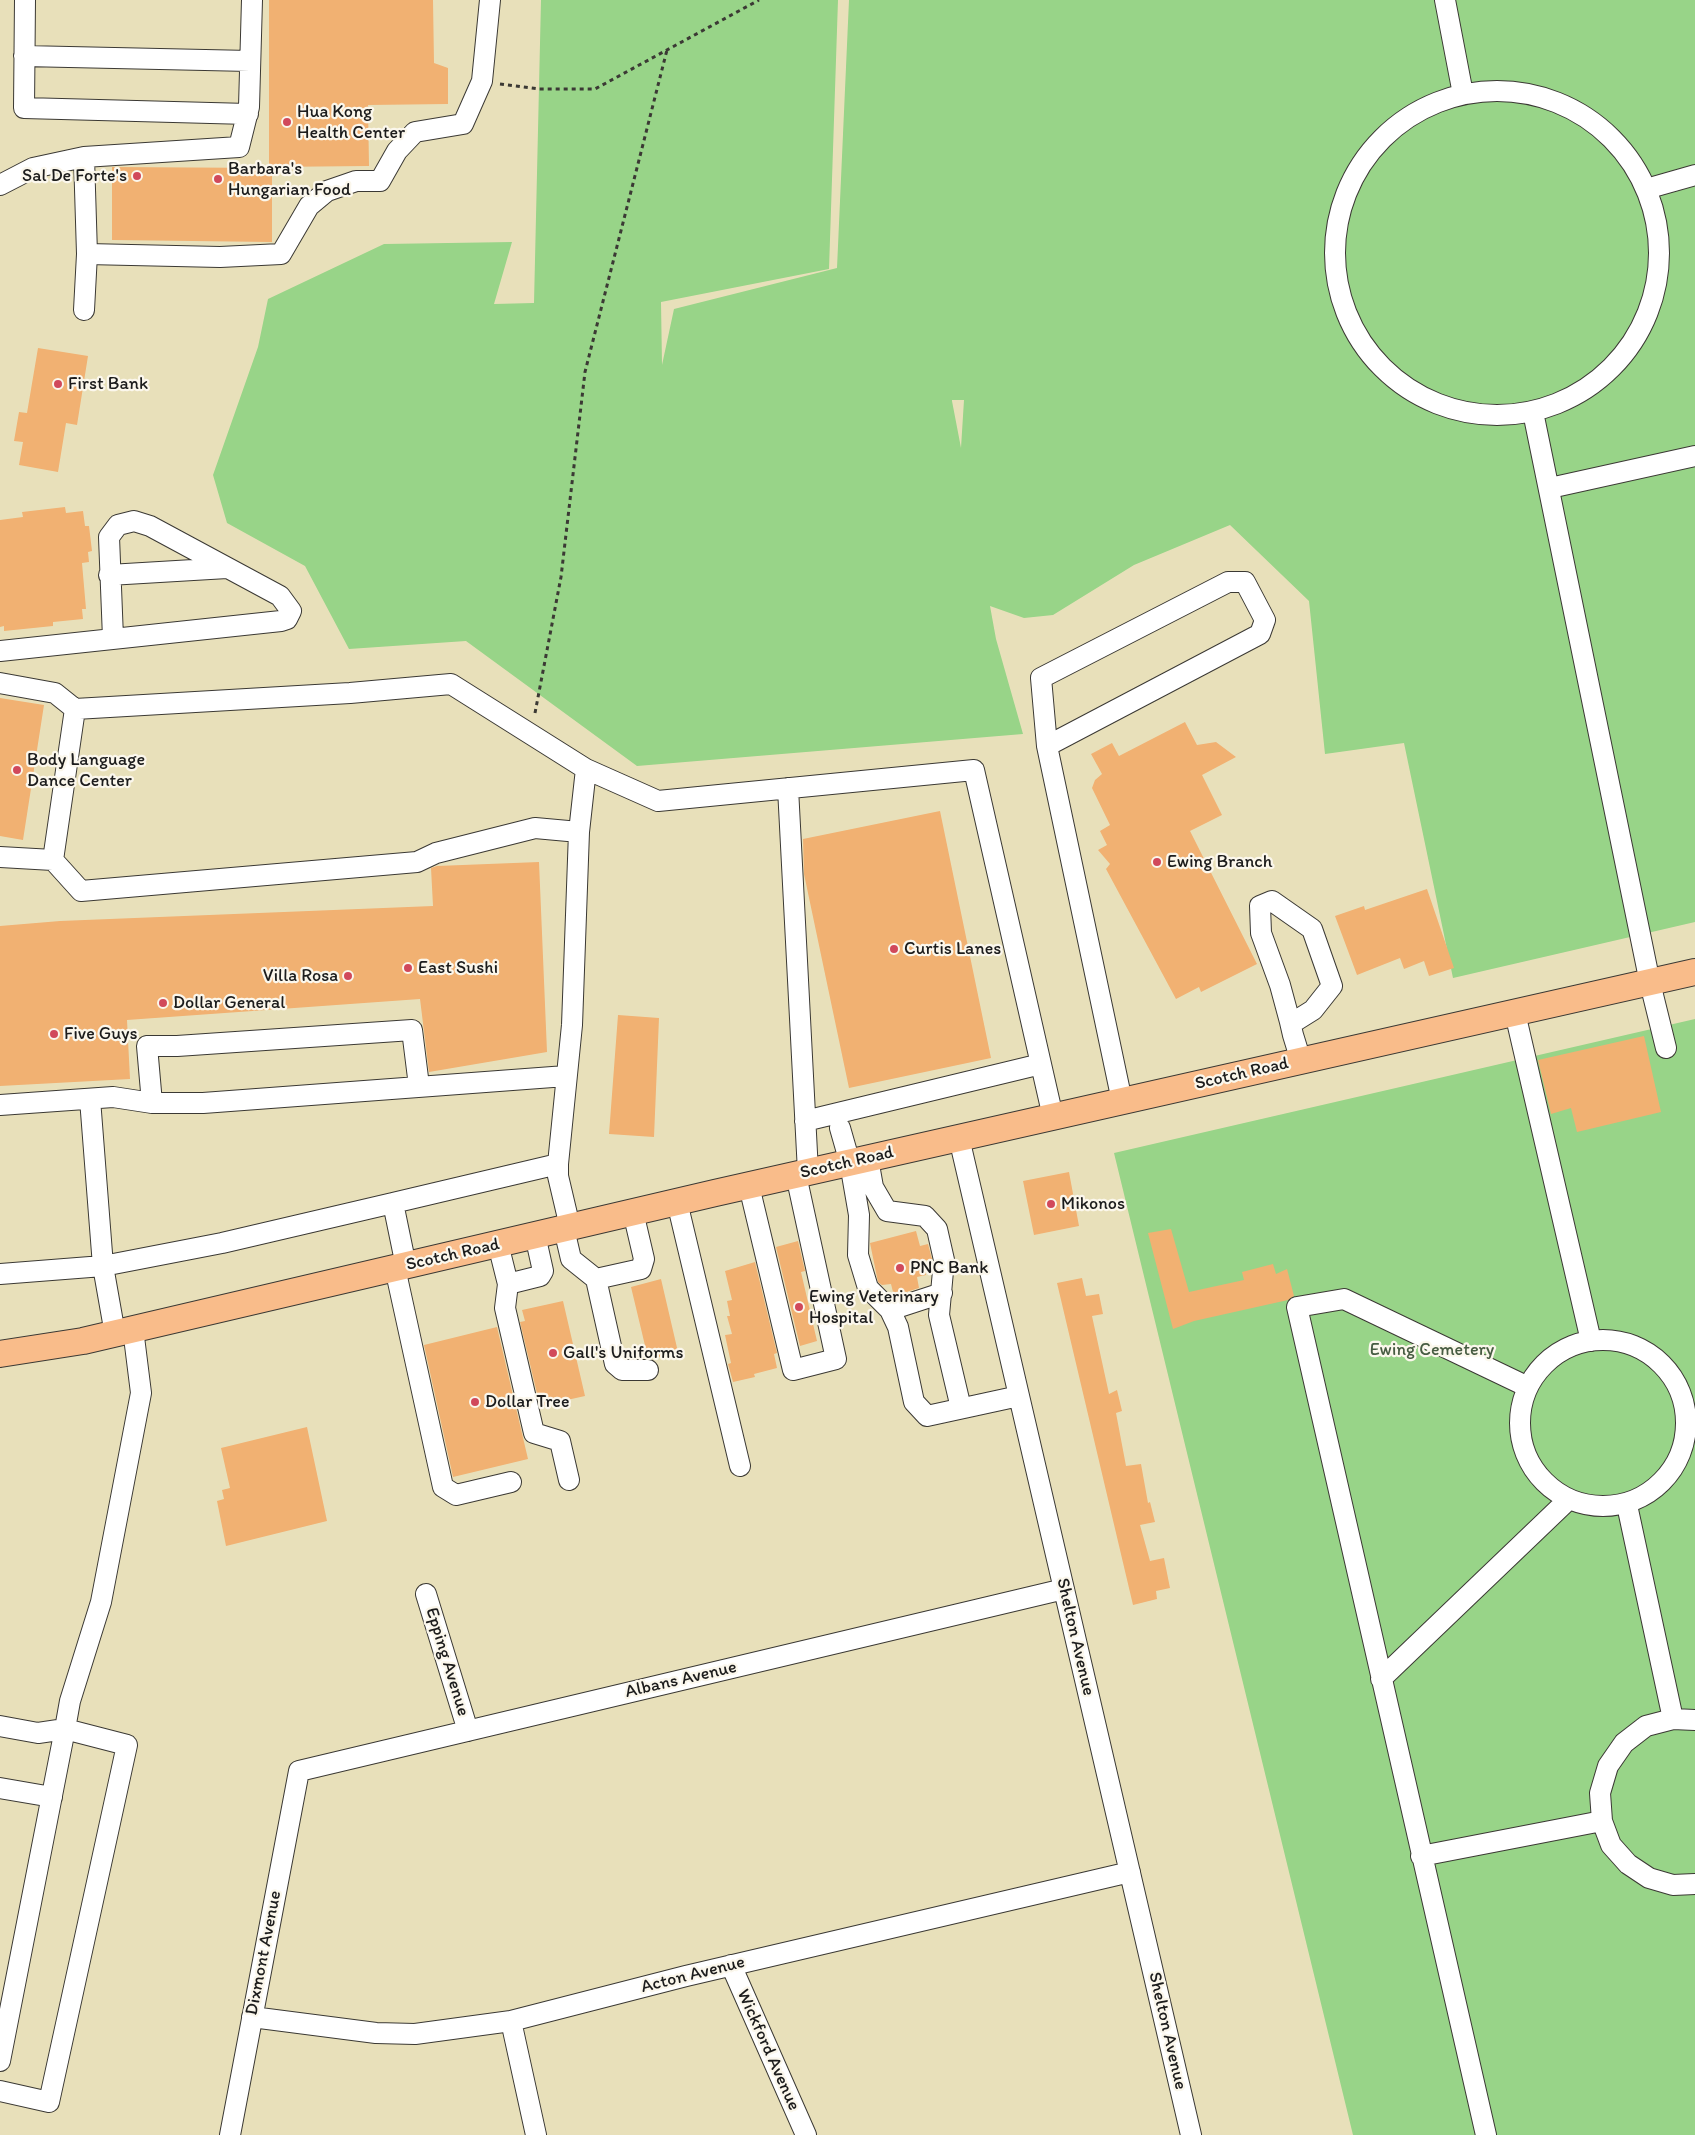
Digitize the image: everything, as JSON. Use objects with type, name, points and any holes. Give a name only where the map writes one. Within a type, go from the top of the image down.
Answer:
[{"type":"main road","name":"Scotch Road","points":[[0,1354],[124,1332],[802,1173],[1695,972]]},
{"type":"street","points":[[25,0],[24,108],[248,114]]},
{"type":"street","points":[[0,185],[33,168],[84,157],[239,146],[248,114],[252,0]]},
{"type":"street","points":[[87,254],[220,257],[281,254],[309,206],[327,190],[356,181],[380,181],[397,151],[415,132],[462,124],[482,81],[490,0]]},
{"type":"street","points":[[1445,0],[1463,94]]},
{"type":"street","points":[[24,56],[250,61]]},
{"type":"street","points":[[1494,90],[1526,93],[1557,102],[1585,117],[1610,137],[1630,161],[1646,189],[1657,228],[1659,268],[1650,308],[1632,345],[1605,376],[1571,398],[1533,412],[1494,416],[1475,414],[1455,411],[1419,396],[1387,373],[1361,343],[1344,307],[1339,288],[1335,269],[1336,229],[1346,191],[1366,157],[1393,128],[1426,107],[1463,94],[1494,90]]},
{"type":"street","points":[[84,157],[87,254],[84,310]]},
{"type":"street","points":[[1646,189],[1695,175]]},
{"type":"street","points":[[1533,412],[1650,983],[1666,1048]]},
{"type":"street","points":[[1550,488],[1695,456]]},
{"type":"street","points":[[0,651],[282,621],[287,619],[291,610],[280,596],[150,526],[134,521],[118,525],[109,537],[109,575],[113,638]]},
{"type":"street","points":[[109,575],[228,568]]},
{"type":"street","points":[[1047,746],[1260,634],[1265,620],[1245,582],[1228,582],[1041,678],[1047,746],[1122,1101]]},
{"type":"street","points":[[0,683],[55,693],[75,709],[350,693],[450,684],[586,769],[658,801],[974,770],[1054,1117]]},
{"type":"street","points":[[53,860],[75,709]]},
{"type":"street","points":[[586,769],[579,832],[572,1025],[558,1176],[571,1258],[596,1279],[615,1364],[622,1370],[648,1370]]},
{"type":"street","points":[[748,1186],[793,1370],[836,1359],[802,1173],[806,1121],[788,788]]},
{"type":"street","points":[[0,857],[53,860],[81,891],[416,862],[436,853],[535,828],[579,832]]},
{"type":"street","points":[[1290,1022],[1313,1010],[1332,986],[1312,929],[1272,901],[1260,906],[1261,934],[1280,985],[1290,1022],[1302,1061]]},
{"type":"street","points":[[1515,1013],[1591,1341]]},
{"type":"street","points":[[152,1103],[147,1046],[177,1046],[412,1030],[419,1086]]},
{"type":"street","points":[[806,1121],[1041,1064]]},
{"type":"street","points":[[0,1105],[113,1098],[152,1103],[204,1103],[566,1076]]},
{"type":"street","points":[[0,2061],[3,2030],[52,1797],[70,1701],[102,1602],[141,1393],[103,1266],[90,1099]]},
{"type":"street","points":[[840,1128],[887,1211],[925,1216],[937,1229],[944,1260],[939,1315],[961,1408]]},
{"type":"street","name":"Shelton Avenue","points":[[959,1138],[1191,2135]]},
{"type":"street","points":[[859,1160],[860,1215],[857,1232],[858,1256],[868,1288],[890,1310],[898,1327],[914,1402],[927,1416],[1019,1396]]},
{"type":"street","points":[[0,1274],[103,1266],[222,1243],[558,1164]]},
{"type":"street","points":[[677,1202],[740,1466]]},
{"type":"street","points":[[393,1203],[401,1267],[443,1487],[456,1495],[511,1482]]},
{"type":"street","points":[[596,1279],[641,1269],[644,1259],[633,1212]]},
{"type":"street","points":[[508,1284],[540,1276],[543,1271],[535,1235]]},
{"type":"street","points":[[498,1244],[508,1284],[505,1308],[534,1432],[560,1441],[569,1480]]},
{"type":"street","points":[[890,1310],[942,1294]]},
{"type":"street","points":[[1486,2135],[1297,1307],[1344,1299],[1528,1387]]},
{"type":"street","points":[[1591,1341],[1622,1341],[1648,1352],[1668,1371],[1682,1396],[1687,1424],[1682,1452],[1667,1476],[1650,1491],[1626,1505],[1594,1506],[1569,1499],[1548,1485],[1532,1466],[1522,1442],[1520,1414],[1528,1387],[1544,1364],[1567,1347],[1591,1341]]},
{"type":"street","points":[[1381,1679],[1569,1499]]},
{"type":"street","points":[[1626,1505],[1674,1719]]},
{"type":"street","name":"Albans Avenue","points":[[299,1771],[1064,1589]]},
{"type":"street","name":"Epping Avenue","points":[[426,1594],[468,1731]]},
{"type":"street","points":[[1695,1720],[1674,1719],[1646,1726],[1624,1743],[1608,1766],[1600,1793],[1602,1821],[1611,1845],[1628,1864],[1649,1878],[1674,1885],[1695,1884]]},
{"type":"street","points":[[0,1726],[38,1733],[65,1729],[128,1745],[49,2102],[0,2091]]},
{"type":"street","name":"Dixmont Avenue","points":[[230,2135],[299,1771]]},
{"type":"street","points":[[0,1788],[52,1797]]},
{"type":"street","points":[[1421,1856],[1602,1821]]},
{"type":"street","name":"Acton Avenue","points":[[252,2017],[376,2033],[454,2030],[511,2021],[731,1965],[1130,1872]]},
{"type":"street","name":"Wickford Avenue","points":[[731,1965],[806,2135]]},
{"type":"street","points":[[511,2021],[536,2135]]},
{"type":"path","points":[[482,81],[539,89],[595,90],[760,0]]},
{"type":"path","points":[[531,733],[561,577],[585,372],[667,50]]},
{"type":"green space","points":[[541,0],[838,0],[829,269],[661,302],[662,365],[674,309],[837,268],[849,0],[1695,0],[1695,922],[1453,978],[1404,743],[1325,754],[1309,601],[1230,525],[1134,565],[1053,615],[1024,618],[990,606],[996,639],[1023,734],[637,766],[466,641],[349,649],[305,566],[227,523],[213,475],[258,347],[268,299],[384,244],[512,242],[494,304],[534,303]],"holes":[[[952,400],[964,400],[961,448]]]},
{"type":"green space","name":"Ewing Cemetery","points":[[1695,1019],[1695,2135],[1353,2135],[1114,1153]]},
{"type":"building","points":[[269,0],[433,0],[434,63],[448,68],[448,104],[368,105],[369,166],[269,167]]},
{"type":"building","points":[[112,167],[272,168],[272,242],[112,240]]},
{"type":"building","name":"First Bank","points":[[38,348],[88,356],[77,425],[66,423],[58,472],[19,465],[23,442],[14,441],[19,412],[27,413]]},
{"type":"building","points":[[65,507],[66,513],[83,511],[85,526],[89,526],[92,551],[88,552],[89,562],[82,563],[86,609],[82,609],[83,619],[53,622],[53,626],[4,631],[4,626],[0,627],[0,520],[23,517],[22,512]]},
{"type":"building","name":"Body Language Dance Center","points":[[0,698],[44,705],[23,840],[0,836]]},
{"type":"building","name":"Ewing Branch","points":[[1185,722],[1197,745],[1216,742],[1236,757],[1202,775],[1222,815],[1190,831],[1257,964],[1201,992],[1199,987],[1176,999],[1106,869],[1110,864],[1098,850],[1107,845],[1100,831],[1110,825],[1092,788],[1095,780],[1102,774],[1091,754],[1112,743],[1119,756]]},
{"type":"building","name":"Curtis Lanes","points":[[940,811],[991,1058],[849,1088],[804,874],[803,839]]},
{"type":"building","points":[[539,862],[547,1052],[429,1072],[420,999],[127,1020],[130,1079],[0,1086],[0,926],[60,921],[433,906],[431,868],[437,866]]},
{"type":"building","points":[[1427,889],[1454,968],[1429,976],[1424,961],[1404,969],[1400,958],[1357,975],[1335,916],[1364,906],[1365,910]]},
{"type":"building","points":[[618,1015],[659,1018],[654,1137],[609,1134]]},
{"type":"building","points":[[1644,1036],[1661,1112],[1577,1132],[1571,1108],[1551,1114],[1538,1060]]},
{"type":"building","name":"Mikonos","points":[[1069,1172],[1079,1226],[1034,1235],[1023,1181]]},
{"type":"building","points":[[1171,1229],[1189,1292],[1244,1280],[1242,1272],[1273,1264],[1276,1274],[1287,1269],[1294,1296],[1288,1300],[1194,1321],[1173,1329],[1148,1233]]},
{"type":"building","name":"PNC Bank","points":[[916,1231],[920,1246],[928,1244],[932,1259],[923,1261],[926,1275],[917,1277],[919,1288],[894,1296],[891,1284],[882,1285],[878,1282],[870,1243]]},
{"type":"building","name":"Ewing Veterinary Hospital","points":[[798,1241],[805,1271],[801,1272],[817,1341],[800,1346],[776,1247]]},
{"type":"building","points":[[755,1262],[777,1353],[774,1354],[777,1368],[754,1374],[755,1377],[733,1382],[728,1364],[731,1363],[725,1335],[732,1334],[727,1316],[730,1316],[727,1301],[732,1300],[725,1271]]},
{"type":"building","points":[[1082,1278],[1086,1296],[1099,1294],[1103,1314],[1092,1316],[1109,1394],[1117,1390],[1122,1411],[1116,1413],[1126,1466],[1141,1464],[1148,1503],[1150,1502],[1155,1522],[1140,1525],[1150,1561],[1164,1558],[1170,1588],[1156,1591],[1157,1599],[1133,1605],[1057,1283]]},
{"type":"building","points":[[661,1279],[678,1352],[652,1359],[648,1358],[631,1287]]},
{"type":"building","name":"Gall's Uniforms","points":[[563,1301],[585,1396],[540,1406],[520,1322],[525,1321],[522,1310]]},
{"type":"building","name":"Dollar Tree","points":[[497,1327],[528,1459],[453,1477],[424,1345]]},
{"type":"building","points":[[307,1427],[327,1521],[226,1546],[217,1501],[224,1499],[222,1490],[230,1488],[221,1448]]},
{"type":"place","name":"Hua Kong Health Center","points":[[287,122]]},
{"type":"place","name":"Sal De Forte's","points":[[137,176]]},
{"type":"place","name":"Barbara's Hungarian Food","points":[[218,179]]},
{"type":"place","name":"First Bank","points":[[58,384]]},
{"type":"place","name":"Body Language Dance Center","points":[[17,770]]},
{"type":"place","name":"Ewing Branch","points":[[1157,862]]},
{"type":"place","name":"Curtis Lanes","points":[[894,949]]},
{"type":"place","name":"East Sushi","points":[[408,968]]},
{"type":"place","name":"Villa Rosa","points":[[348,976]]},
{"type":"place","name":"Dollar General","points":[[163,1003]]},
{"type":"place","name":"Five Guys","points":[[54,1034]]},
{"type":"place","name":"Mikonos","points":[[1051,1204]]},
{"type":"place","name":"PNC Bank","points":[[900,1268]]},
{"type":"place","name":"Ewing Veterinary Hospital","points":[[799,1307]]},
{"type":"place","name":"Gall's Uniforms","points":[[553,1353]]},
{"type":"place","name":"Dollar Tree","points":[[475,1402]]}]
